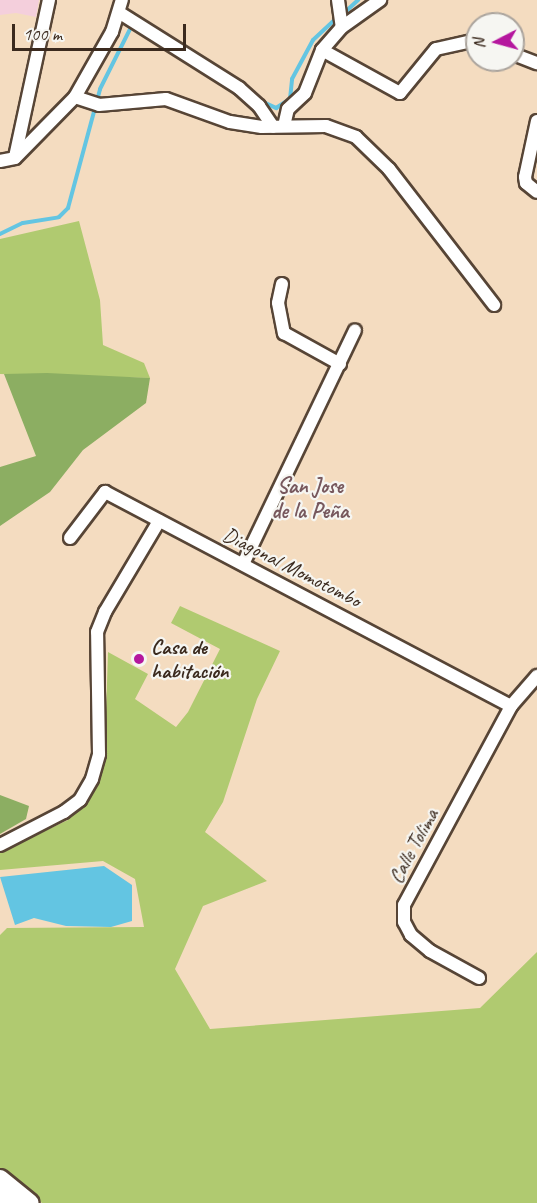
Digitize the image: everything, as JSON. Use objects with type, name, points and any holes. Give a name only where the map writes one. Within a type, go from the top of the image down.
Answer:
[{"type":"main road","points":[[0,1179],[30,1203]]},
{"type":"main road","points":[[0,1198],[8,1203]]},
{"type":"street","points":[[15,158],[49,0]]},
{"type":"street","points":[[338,0],[342,27]]},
{"type":"street","points":[[279,127],[288,109],[305,93],[322,50],[342,27],[380,0]]},
{"type":"street","points":[[0,161],[15,158],[77,98],[121,6],[239,88],[279,127]]},
{"type":"street","points":[[322,50],[400,93],[436,49],[465,43]]},
{"type":"street","points":[[77,98],[99,105],[166,99],[230,122],[279,127],[326,126],[356,137],[402,185],[494,305]]},
{"type":"street","points":[[537,121],[525,177],[537,192]]},
{"type":"street","points":[[282,284],[278,303],[284,333],[340,363]]},
{"type":"street","points":[[243,564],[355,330]]},
{"type":"street","name":"Diagonal Momotombo","points":[[70,538],[104,492],[511,706]]},
{"type":"street","points":[[0,845],[64,812],[80,800],[92,779],[99,754],[97,632],[105,612],[159,521]]},
{"type":"street","name":"Calle Tolima","points":[[479,978],[430,951],[411,935],[404,922],[404,905],[511,706],[537,676]]},
{"type":"shaded area","points":[[0,0],[39,0],[36,17],[16,13],[0,15]]},
{"type":"green space","points":[[79,221],[100,300],[103,345],[144,363],[150,378],[0,374],[0,239]]},
{"type":"green space","points":[[47,373],[150,378],[146,403],[83,450],[50,492],[0,526],[0,467],[36,456],[4,374]]},
{"type":"green space","points":[[180,606],[280,651],[257,699],[223,802],[205,832],[267,881],[203,906],[175,969],[210,1029],[480,1008],[537,952],[537,1203],[42,1203],[0,1170],[0,935],[7,928],[144,927],[135,879],[103,861],[0,870],[0,852],[68,820],[92,779],[105,745],[108,652],[148,674],[135,699],[176,727],[188,712],[220,649],[171,623]]},
{"type":"green space","points":[[0,795],[29,806],[26,819],[0,834]]},
{"type":"water","points":[[104,866],[132,885],[132,921],[111,927],[66,926],[34,918],[15,925],[0,877]]},
{"type":"waterway","points":[[343,14],[358,0]]},
{"type":"waterway","points":[[261,101],[276,108],[290,99],[292,79],[313,40],[337,18]]},
{"type":"waterway","points":[[140,19],[166,35]]},
{"type":"waterway","points":[[0,234],[23,223],[59,217],[68,208],[100,89],[133,23]]},
{"type":"place","name":"Casa de habitación","points":[[139,659]]},
{"type":"district","name":"San Jose de la Peña","points":[[310,498]]}]
